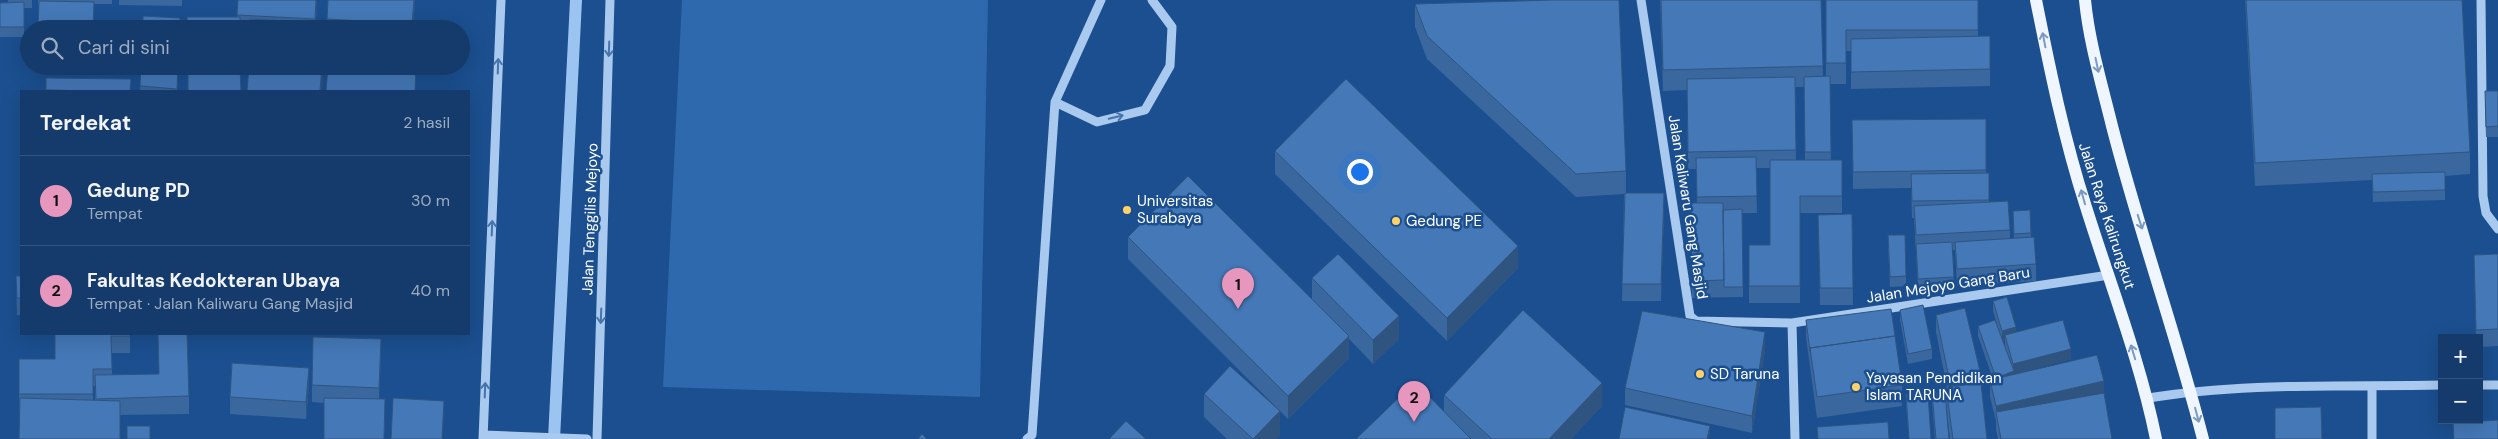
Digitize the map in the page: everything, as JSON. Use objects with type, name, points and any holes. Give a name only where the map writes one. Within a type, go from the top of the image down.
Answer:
[{"type":"main road","name":"Jalan Raya Kalirungkut","points":[[2036,0],[2059,115],[2085,206],[2148,398],[2156,439]]},
{"type":"main road","name":"Jalan Raya Kalirungkut","points":[[2085,0],[2103,89],[2126,179],[2203,439]]},
{"type":"street","points":[[501,0],[483,437],[587,439]]},
{"type":"street","name":"Jalan Tenggilis Mejoyo","points":[[597,439],[610,0]]},
{"type":"street","points":[[1027,439],[1032,435],[1055,102],[1102,0]]},
{"type":"street","points":[[1055,102],[1097,122],[1145,110],[1170,66],[1172,27],[1152,0]]},
{"type":"street","name":"Jalan Kaliwaru Gang Masjid","points":[[1641,0],[1690,316],[1700,322],[1792,323]]},
{"type":"street","points":[[2481,0],[2483,196],[2486,214],[2498,229]]},
{"type":"street","name":"Jalan Mejoyo Gang Baru","points":[[1792,323],[2109,275]]},
{"type":"street","points":[[1792,323],[1795,439]]},
{"type":"street","points":[[2483,385],[2498,385]]},
{"type":"street","points":[[2372,386],[2372,439]]},
{"type":"street","points":[[2148,398],[2190,391],[2438,386]]},
{"type":"shaded area","points":[[682,0],[988,0],[980,397],[663,387]]},
{"type":"building","points":[[238,0],[316,0],[315,19],[237,15]]},
{"type":"building","points":[[328,0],[414,0],[412,20],[327,19]]},
{"type":"building","points":[[1619,0],[1626,171],[1576,174],[1427,36],[1415,4]]},
{"type":"building","points":[[1661,0],[1821,0],[1823,66],[1663,70]]},
{"type":"building","points":[[1826,0],[1978,0],[1978,30],[1846,30],[1846,63],[1826,63]]},
{"type":"building","points":[[2246,0],[2462,0],[2470,152],[2255,163]]},
{"type":"building","points":[[39,1],[94,2],[93,20],[38,20]]},
{"type":"building","points":[[24,2],[24,20],[20,20],[20,27],[0,27],[0,3]]},
{"type":"building","points":[[143,16],[180,18],[180,20],[143,20]]},
{"type":"building","points":[[187,17],[240,17],[240,20],[187,20]]},
{"type":"building","points":[[1990,36],[1990,69],[1851,72],[1851,39]]},
{"type":"building","points":[[141,75],[178,75],[177,89],[140,86]]},
{"type":"building","points":[[188,75],[240,75],[241,90],[188,90]]},
{"type":"building","points":[[248,75],[321,75],[320,90],[247,90]]},
{"type":"building","points":[[327,75],[416,75],[415,90],[326,90]]},
{"type":"building","points":[[1830,76],[1831,152],[1805,152],[1804,77]]},
{"type":"building","points":[[1795,77],[1796,150],[1688,152],[1687,79]]},
{"type":"building","points":[[46,78],[131,79],[130,90],[46,90]]},
{"type":"building","name":"Gedung PE","points":[[1346,79],[1518,246],[1447,318],[1275,151]]},
{"type":"building","points":[[2485,91],[2498,91],[2498,126],[2486,127]]},
{"type":"building","points":[[1986,119],[1986,170],[1853,172],[1852,120]]},
{"type":"building","points":[[1756,157],[1757,196],[1697,197],[1696,158]]},
{"type":"building","points":[[1770,160],[1842,160],[1842,196],[1800,196],[1800,286],[1749,286],[1749,245],[1770,245]]},
{"type":"building","points":[[2445,172],[2445,190],[2373,192],[2372,174]]},
{"type":"building","points":[[1989,173],[1989,200],[1912,201],[1911,174]]},
{"type":"building","points":[[1188,176],[1349,336],[1288,396],[1128,237]]},
{"type":"building","points":[[1625,193],[1664,193],[1661,284],[1622,284]]},
{"type":"building","points":[[2008,201],[2010,230],[1916,235],[1914,206]]},
{"type":"building","points":[[1691,203],[1723,203],[1724,280],[1692,281]]},
{"type":"building","points":[[1742,209],[1743,287],[1724,287],[1723,210]]},
{"type":"building","points":[[2030,210],[2031,233],[2014,234],[2013,211]]},
{"type":"building","points":[[1852,214],[1853,288],[1820,288],[1818,215]]},
{"type":"building","points":[[1888,235],[1905,235],[1906,276],[1890,277]]},
{"type":"building","points":[[2034,237],[2036,264],[1957,269],[1955,242]]},
{"type":"building","points":[[1952,242],[1954,277],[1918,279],[1916,244]]},
{"type":"building","points":[[1338,254],[1399,316],[1373,340],[1312,278]]},
{"type":"building","points":[[2498,254],[2498,329],[2476,330],[2474,255]]},
{"type":"building","points":[[16,276],[20,276],[20,298],[17,298]]},
{"type":"building","points":[[2007,297],[2016,327],[2002,331],[1993,301]]},
{"type":"building","points":[[1923,305],[1932,349],[1908,354],[1900,310]]},
{"type":"building","points":[[1965,308],[1980,371],[1949,378],[1936,315]]},
{"type":"building","points":[[1891,309],[1895,336],[1810,348],[1810,351],[1806,320]]},
{"type":"building","points":[[1523,310],[1602,383],[1549,439],[1492,439],[1444,395]]},
{"type":"building","points":[[1642,311],[1765,332],[1752,416],[1625,388]]},
{"type":"building","points":[[1995,320],[2014,371],[1996,378],[1978,326]]},
{"type":"building","points":[[2063,320],[2071,349],[2013,364],[2005,335]]},
{"type":"building","points":[[55,335],[130,335],[111,336],[112,369],[93,369],[93,394],[19,394],[19,359],[55,359]]},
{"type":"building","points":[[158,335],[187,335],[189,396],[96,399],[95,375],[159,374]]},
{"type":"building","points":[[1895,336],[1902,385],[1817,397],[1810,348]]},
{"type":"building","points":[[313,337],[381,339],[379,388],[312,385]]},
{"type":"building","points":[[2097,355],[2104,381],[1996,406],[1990,380]]},
{"type":"building","points":[[232,363],[309,368],[306,402],[230,397]]},
{"type":"building","points":[[1230,366],[1280,411],[1253,439],[1204,394]]},
{"type":"building","points":[[1415,382],[1471,439],[1356,439]]},
{"type":"building","points":[[1981,383],[1987,439],[1953,439],[1946,387]]},
{"type":"building","points":[[1945,392],[1949,439],[1936,439],[1932,393]]},
{"type":"building","points":[[1928,393],[1931,439],[1909,439],[1906,394]]},
{"type":"building","points":[[2104,393],[2112,439],[2001,439],[1996,412]]},
{"type":"building","points":[[20,398],[120,401],[120,439],[19,439]]},
{"type":"building","points":[[324,398],[385,399],[384,439],[324,439]]},
{"type":"building","points":[[393,398],[444,401],[442,439],[391,439]]},
{"type":"building","points":[[1625,407],[1710,426],[1707,439],[1619,439]]},
{"type":"building","points":[[2321,407],[2322,439],[2275,439],[2275,408]]},
{"type":"building","points":[[2498,420],[2498,439],[2454,439],[2453,424],[2483,424],[2483,421]]},
{"type":"building","points":[[1126,421],[1146,439],[1109,439]]},
{"type":"building","points":[[1888,422],[1889,439],[1818,439],[1817,427]]},
{"type":"building","points":[[127,426],[150,426],[150,439],[127,439]]},
{"type":"building","points":[[922,434],[927,439],[918,439]]},
{"type":"waterway","points":[[554,439],[576,0]]},
{"type":"place","name":"Universitas Surabaya","points":[[1127,210]]},
{"type":"place","name":"Gedung PE","points":[[1396,221]]},
{"type":"place","name":"Gedung PD","points":[[1238,309]]},
{"type":"place","name":"SD Taruna","points":[[1700,374]]},
{"type":"place","name":"Yayasan Pendidikan Islam TARUNA","points":[[1856,387]]},
{"type":"place","name":"Fakultas Kedokteran Ubaya","points":[[1414,422]]}]
